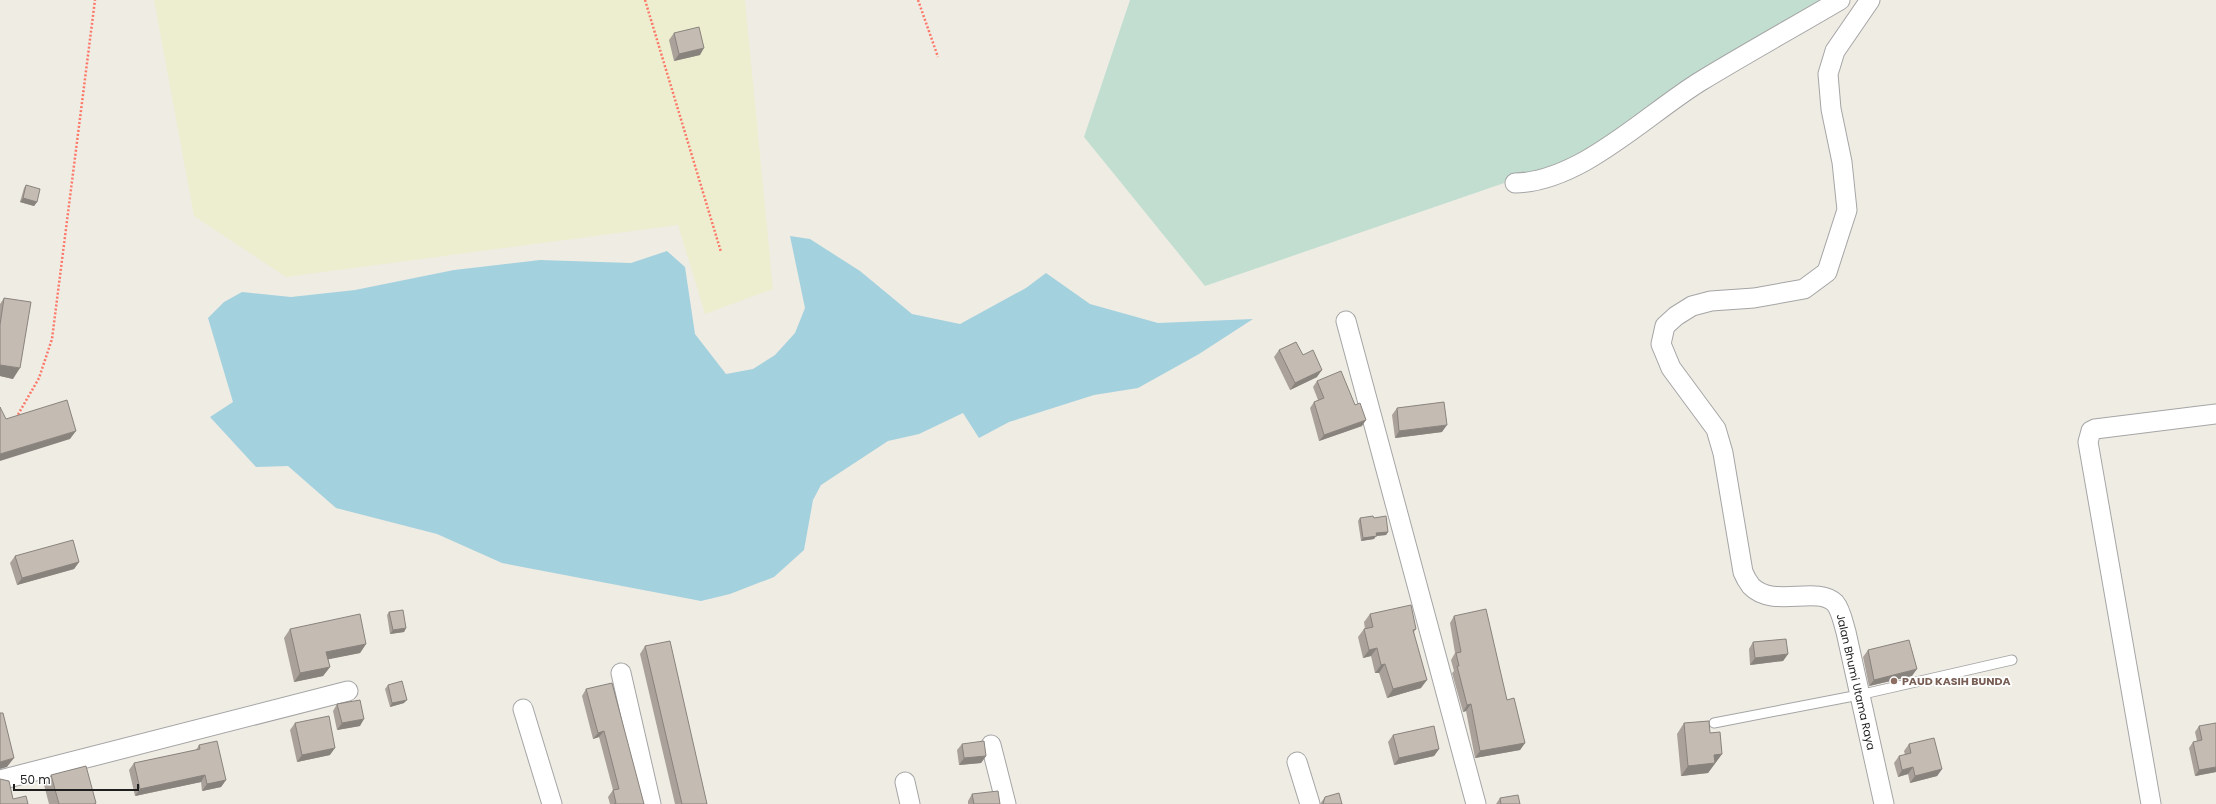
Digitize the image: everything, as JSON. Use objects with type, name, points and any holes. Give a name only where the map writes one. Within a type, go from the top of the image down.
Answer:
[{"type":"street","points":[[1515,183],[1531,183],[1573,168],[1612,144],[1700,82],[1840,0]]},
{"type":"street","name":"Jalan Bhumi Utama Raya","points":[[1870,0],[1835,51],[1828,74],[1831,109],[1842,162],[1847,210],[1827,272],[1804,289],[1754,298],[1710,301],[1692,306],[1676,316],[1666,326],[1661,344],[1671,368],[1716,429],[1723,453],[1743,572],[1751,586],[1761,592],[1784,598],[1810,596],[1828,599],[1835,603],[1839,608],[1846,632],[1884,804]]},
{"type":"street","points":[[1346,321],[1476,804]]},
{"type":"street","points":[[2151,804],[2088,442],[2091,431],[2095,429],[2216,414]]},
{"type":"street","points":[[621,673],[651,804]]},
{"type":"street","points":[[0,780],[348,691]]},
{"type":"street","points":[[523,710],[552,804]]},
{"type":"street","points":[[991,745],[1006,804]]},
{"type":"street","points":[[1297,762],[1310,804]]},
{"type":"street","points":[[905,782],[910,804]]},
{"type":"lane","points":[[1714,723],[1860,695],[2012,660]]},
{"type":"path","points":[[16,419],[39,378],[52,339],[95,0]]},
{"type":"path","points":[[645,0],[721,252]]},
{"type":"path","points":[[918,0],[938,57]]},
{"type":"green space","points":[[154,0],[745,0],[773,289],[705,314],[678,225],[286,277],[194,216]]},
{"type":"green space","points":[[1130,0],[1824,0],[1580,157],[1205,286],[1084,137]]},
{"type":"water","points":[[790,236],[810,239],[860,271],[912,314],[960,324],[1026,288],[1046,273],[1090,304],[1158,323],[1253,319],[1199,354],[1138,388],[1094,395],[1009,422],[979,438],[963,413],[919,434],[888,441],[821,485],[813,500],[804,550],[774,577],[730,594],[701,601],[502,563],[437,534],[336,508],[288,466],[256,467],[210,417],[233,402],[208,318],[224,302],[242,292],[291,297],[355,290],[454,270],[540,260],[631,263],[667,251],[685,267],[695,334],[726,374],[753,369],[775,355],[795,333],[805,308]]},
{"type":"building","points":[[699,27],[704,48],[679,54],[674,33]]},
{"type":"building","points":[[26,185],[40,189],[37,202],[23,198]]},
{"type":"building","points":[[4,298],[31,302],[20,368],[0,365],[0,325]]},
{"type":"building","points":[[1296,342],[1303,355],[1313,350],[1322,370],[1295,383],[1279,350]]},
{"type":"building","points":[[1341,371],[1355,405],[1360,403],[1366,420],[1324,435],[1314,402],[1324,398],[1317,381]]},
{"type":"building","points":[[67,400],[76,431],[0,454],[0,407],[6,419]]},
{"type":"building","points":[[1444,402],[1447,425],[1399,431],[1397,408]]},
{"type":"building","points":[[1373,516],[1374,518],[1386,516],[1388,532],[1376,533],[1377,536],[1363,538],[1360,518]]},
{"type":"building","points":[[73,540],[79,562],[22,578],[15,556]]},
{"type":"building","points":[[1411,605],[1416,629],[1413,630],[1427,680],[1393,689],[1385,664],[1381,665],[1377,648],[1369,650],[1364,629],[1373,627],[1370,614]]},
{"type":"building","points":[[1486,609],[1507,700],[1514,698],[1525,743],[1480,751],[1471,704],[1467,705],[1457,666],[1459,666],[1456,653],[1461,652],[1454,616]]},
{"type":"building","points":[[403,610],[406,628],[393,630],[389,612]]},
{"type":"building","points":[[360,614],[366,644],[326,652],[330,667],[300,673],[290,629]]},
{"type":"building","points":[[1786,639],[1788,654],[1755,658],[1753,642]]},
{"type":"building","points":[[1909,640],[1917,669],[1874,680],[1868,650]]},
{"type":"building","points":[[670,641],[707,804],[682,804],[645,646]]},
{"type":"building","points":[[402,681],[407,700],[392,703],[388,685]]},
{"type":"building","points":[[612,683],[644,804],[614,804],[616,803],[613,790],[619,789],[604,731],[598,733],[586,689]]},
{"type":"building","points":[[360,700],[364,719],[342,723],[337,704]]},
{"type":"building","points":[[0,713],[3,713],[14,758],[0,762]]},
{"type":"building","points":[[329,716],[335,748],[302,755],[295,723]]},
{"type":"building","points":[[1709,721],[1710,733],[1720,732],[1722,754],[1714,755],[1715,763],[1688,766],[1684,723]]},
{"type":"building","points":[[2216,723],[2216,767],[2199,770],[2193,742],[2202,740],[2199,726]]},
{"type":"building","points":[[1434,726],[1439,749],[1399,758],[1393,735]]},
{"type":"building","points":[[1934,738],[1942,769],[1915,776],[1913,767],[1902,770],[1899,756],[1911,753],[1909,744]]},
{"type":"building","points":[[217,741],[226,780],[207,784],[205,775],[140,789],[134,763],[200,749],[199,745]]},
{"type":"building","points":[[984,741],[986,756],[964,758],[962,744]]},
{"type":"building","points":[[86,766],[96,803],[59,804],[51,775]]},
{"type":"building","points":[[0,779],[9,781],[13,799],[26,796],[28,804],[0,804]]},
{"type":"building","points":[[998,791],[1000,804],[974,804],[972,794]]},
{"type":"building","points":[[1339,793],[1342,804],[1323,804],[1325,797]]},
{"type":"building","points":[[1518,795],[1520,804],[1501,804],[1500,798]]},
{"type":"place","name":"PAUD KASIH BUNDA","points":[[1894,681]]}]
